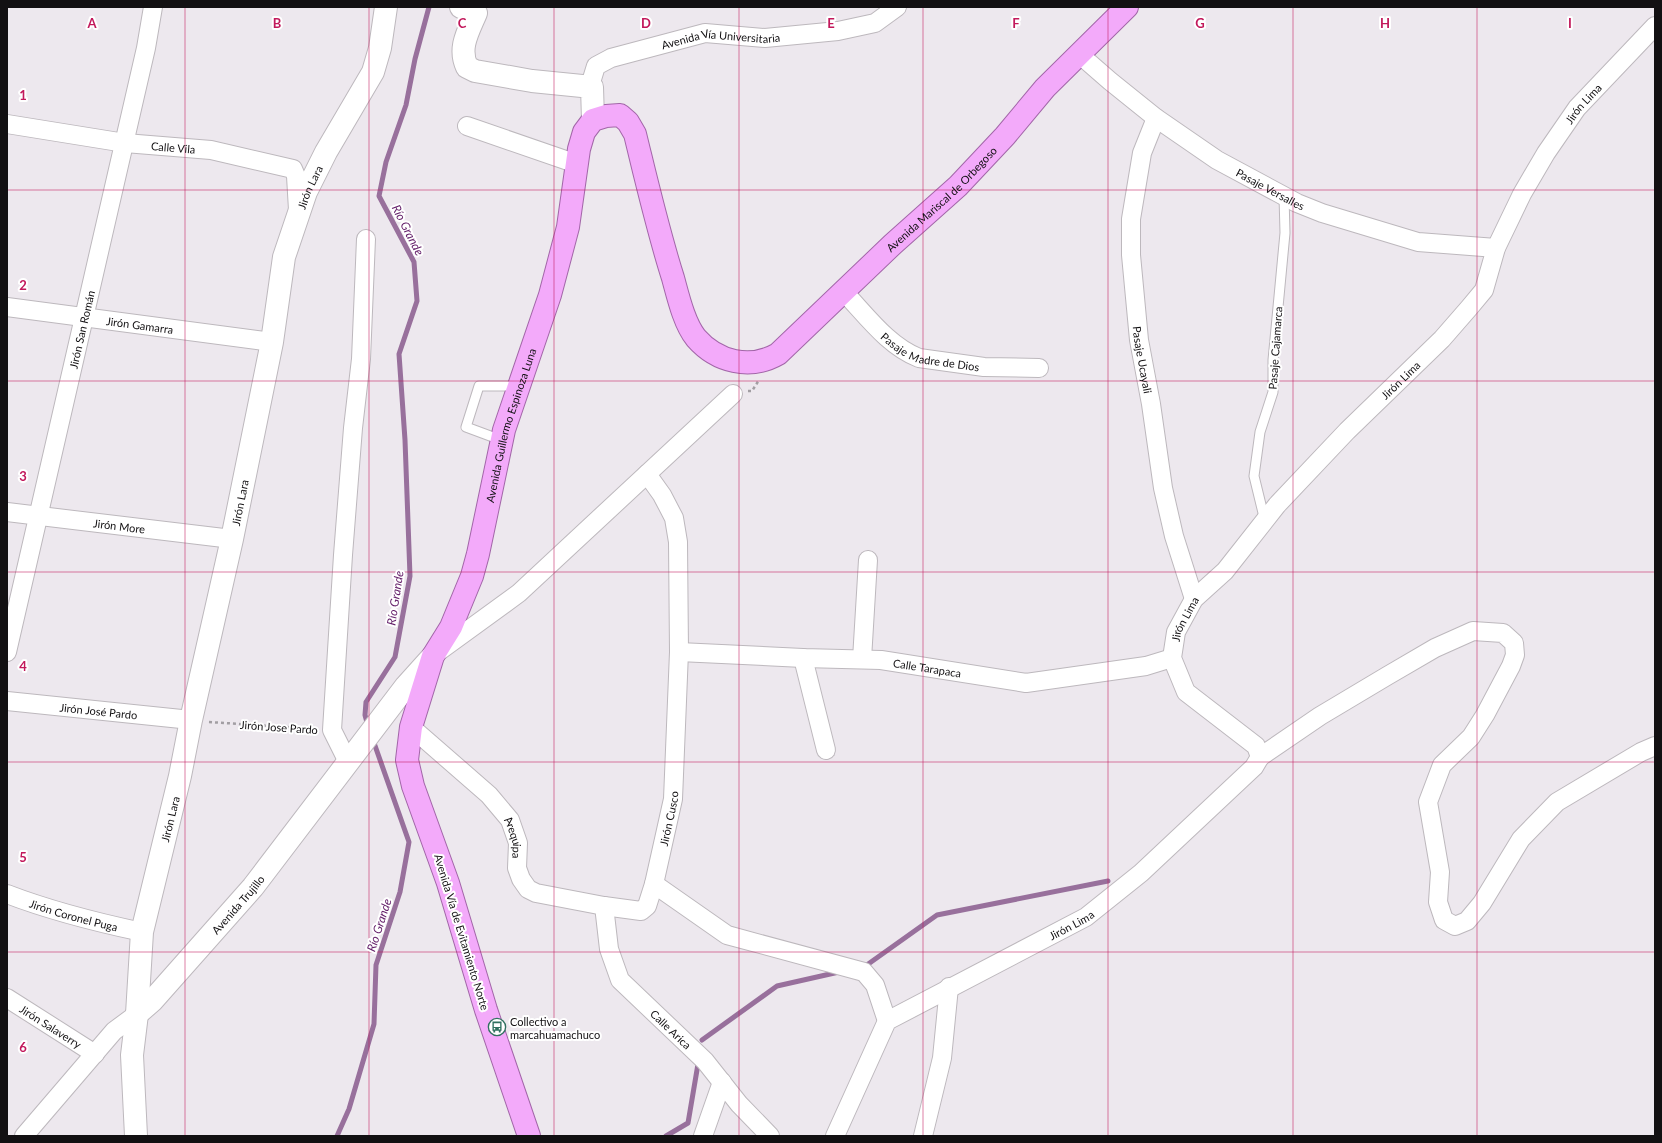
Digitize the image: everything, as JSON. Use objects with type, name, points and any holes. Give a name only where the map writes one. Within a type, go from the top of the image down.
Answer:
[{"type":"highway","name":"Avenida Mariscal de Orbegoso","points":[[593,120],[606,116],[620,115],[628,122],[635,134],[658,229],[681,307],[696,337],[711,351],[725,359],[739,362],[767,360],[778,354],[892,244],[958,186],[1005,136],[1045,88],[1127,7]]},
{"type":"highway","name":"Avenida Guillermo Espinoza Luna","points":[[411,727],[433,656],[451,627],[472,576],[478,554],[501,440],[550,296],[568,227],[579,149],[584,132],[593,120]]},
{"type":"highway","name":"Avenida Vía de Evitamiento Norte","points":[[411,727],[407,760],[413,786],[448,883],[486,1010],[529,1136]]},
{"type":"street","name":"Jirón San Román","points":[[7,652],[125,143],[146,48],[153,7]]},
{"type":"street","name":"Jirón Lara","points":[[136,1136],[132,1055],[137,1014],[142,932],[180,776],[191,720],[232,539],[272,342],[284,257],[306,192],[326,152],[372,72],[380,48],[386,7]]},
{"type":"street","name":"Avenida Vía Universitaria","points":[[593,120],[592,79],[596,66],[611,58],[705,33],[765,38],[838,31],[875,23],[897,7]]},
{"type":"street","points":[[470,9],[463,44],[463,58],[467,67],[475,71],[532,81],[592,87]]},
{"type":"street","name":"Jirón Lima","points":[[887,1021],[949,987],[1086,917],[1141,873],[1254,767],[1260,757],[1256,746],[1186,692],[1172,658],[1176,632],[1194,599],[1225,571],[1277,505],[1347,431],[1442,339],[1484,290],[1496,248],[1522,194],[1577,108],[1655,26]]},
{"type":"street","name":"Pasaje Versalles","points":[[1079,54],[1156,118],[1217,160],[1284,196],[1322,213],[1418,242],[1496,248]]},
{"type":"street","name":"Pasaje Ucayali","points":[[1156,118],[1142,153],[1131,219],[1131,255],[1139,340],[1151,404],[1163,488],[1174,536],[1194,599]]},
{"type":"street","name":"Calle Vila","points":[[7,124],[125,143],[211,150],[293,170],[296,176],[298,214]]},
{"type":"street","points":[[467,126],[577,164]]},
{"type":"street","points":[[332,730],[343,547],[353,428],[362,359],[366,238]]},
{"type":"street","name":"Pasaje Madre de Dios","points":[[843,291],[893,343],[914,356],[930,360],[984,367],[1039,368]]},
{"type":"street","name":"Jirón Gamarra","points":[[7,307],[272,342]]},
{"type":"street","points":[[433,656],[519,594],[733,394]]},
{"type":"street","name":"Jirón Cusco","points":[[647,474],[662,495],[674,518],[678,542],[679,652],[673,799],[654,884]]},
{"type":"street","name":"Jirón More","points":[[7,512],[232,539]]},
{"type":"street","points":[[862,659],[868,560]]},
{"type":"street","points":[[1260,757],[1320,716],[1435,648],[1473,631],[1503,633],[1514,643],[1515,655],[1511,666],[1485,715],[1471,737],[1442,765],[1428,802],[1440,872],[1438,902],[1444,920],[1455,926],[1467,921],[1482,903],[1521,839],[1557,802],[1642,752],[1655,746]]},
{"type":"street","name":"Calle Tarapaca","points":[[679,652],[881,660],[1026,682],[1146,666],[1172,658]]},
{"type":"street","name":"Avenida Trujillo","points":[[24,1136],[114,1031],[152,1001],[253,887],[406,686],[433,656]]},
{"type":"street","points":[[803,658],[826,750]]},
{"type":"street","name":"Jirón José Pardo","points":[[7,701],[191,720]]},
{"type":"street","name":"Arequipa","points":[[411,727],[489,795],[510,820],[518,843],[517,868],[521,880],[528,889],[536,893],[604,906],[641,911],[647,906],[654,884]]},
{"type":"street","name":"Jirón Jose Pardo","points":[[332,730],[350,759]]},
{"type":"street","points":[[654,884],[727,935],[864,972],[875,985],[887,1021],[835,1136]]},
{"type":"street","name":"Jirón Coronel Puga","points":[[7,894],[47,909],[94,922],[142,932]]},
{"type":"street","name":"Calle Arica","points":[[604,906],[609,949],[620,980],[705,1061],[739,1104],[770,1136]]},
{"type":"street","points":[[923,1136],[942,1058],[949,987]]},
{"type":"street","name":"Jirón Salaverry","points":[[7,998],[95,1054]]},
{"type":"street","points":[[703,1136],[722,1082]]},
{"type":"lane","name":"Pasaje Cajamarca","points":[[1265,521],[1254,476],[1260,432],[1273,392],[1273,360],[1285,233],[1284,196]]},
{"type":"lane","points":[[501,440],[466,427],[480,386],[519,386]]},
{"type":"path","name":"Jirón Jose Pardo","points":[[191,720],[332,730]]},
{"type":"waterway","name":"Río Grande","points":[[368,726],[365,715],[366,702],[395,657],[410,576],[405,440],[399,354],[417,301],[414,262],[379,196],[386,162],[406,105],[415,59],[429,7]]},
{"type":"waterway","name":"Río Grande","points":[[337,1136],[349,1109],[374,1024],[376,965],[400,892],[409,842],[373,740]]},
{"type":"waterway","points":[[864,967],[937,915],[1108,881]]},
{"type":"waterway","points":[[702,1040],[777,986],[839,972]]},
{"type":"waterway","points":[[666,1136],[688,1123],[698,1064]]},
{"type":"place","name":"Collectivo a marcahuamachuco","points":[[497,1027]]}]
